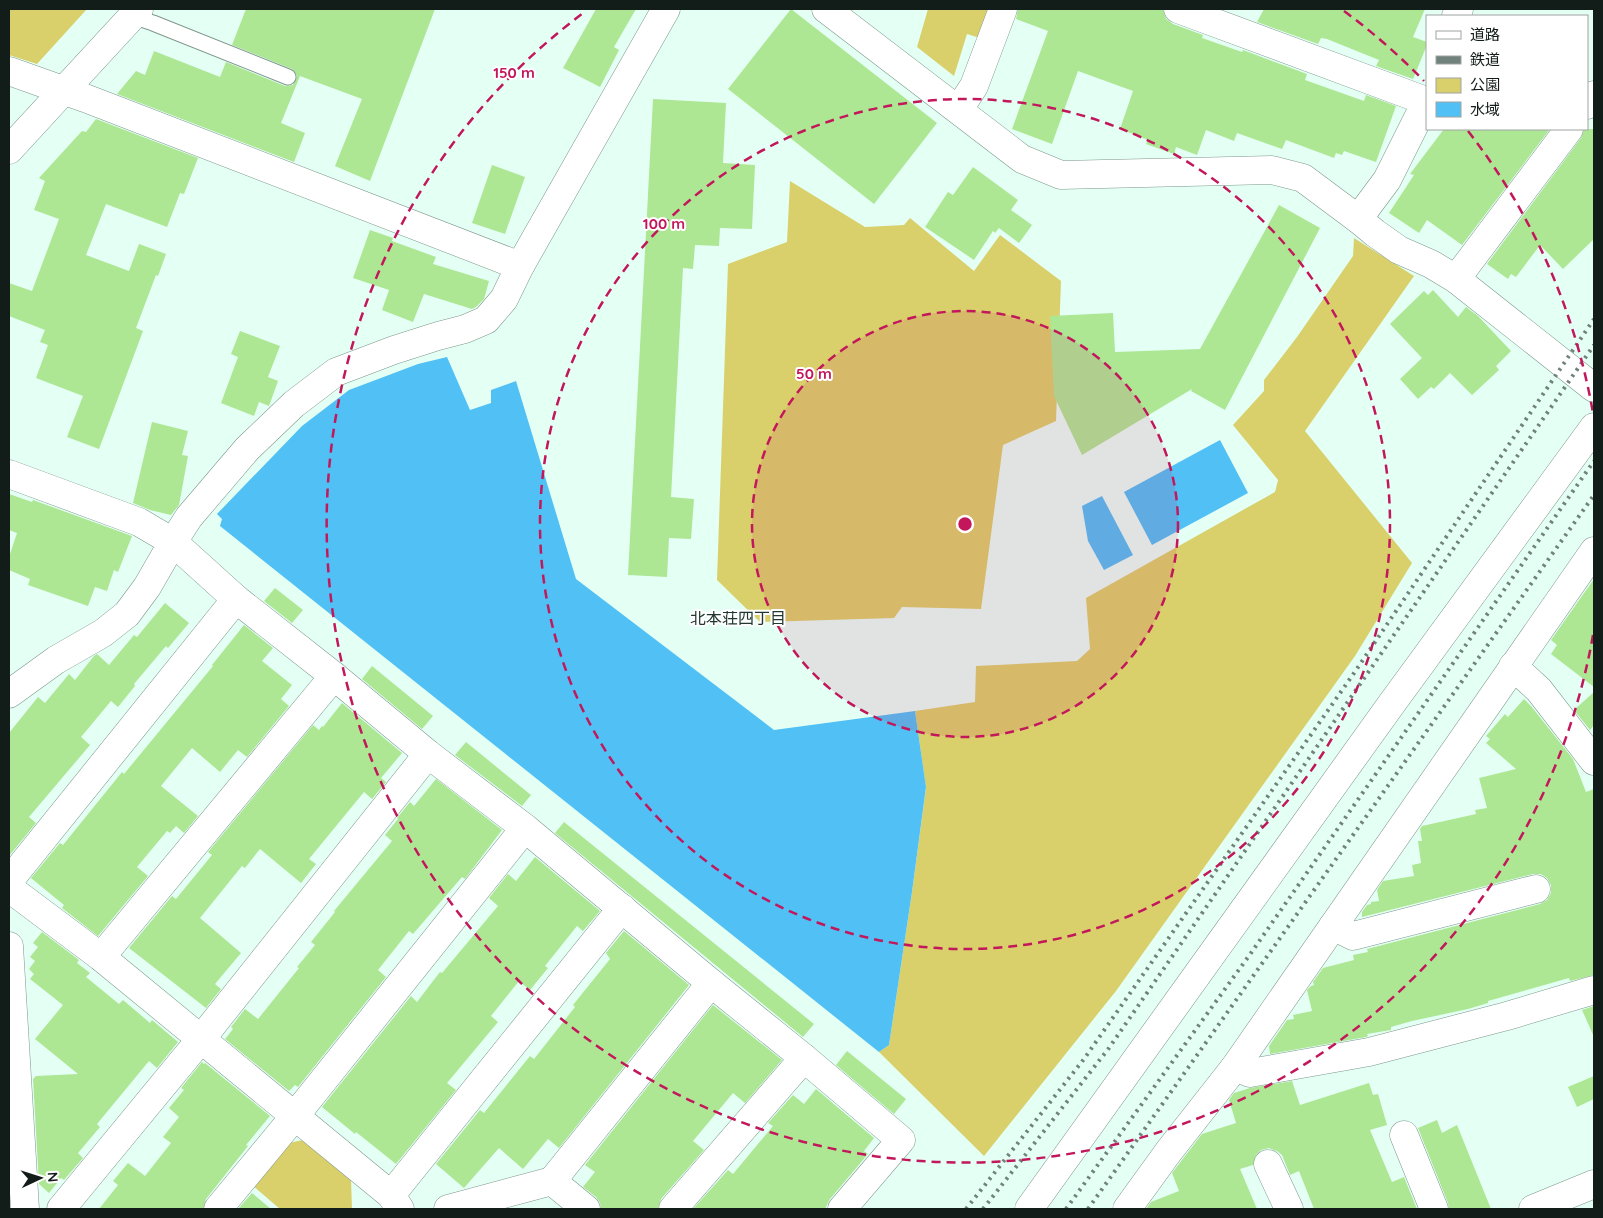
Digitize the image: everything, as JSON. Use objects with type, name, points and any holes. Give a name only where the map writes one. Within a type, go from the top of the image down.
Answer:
[{"type":"street","points":[[9,694],[56,660],[103,633],[127,614],[147,587],[189,517],[246,449],[294,404],[336,372],[412,345],[465,330],[486,320],[504,299],[520,266],[666,9]]},
{"type":"street","points":[[826,9],[1022,159],[1061,175],[1272,170],[1303,178],[1399,250],[1431,264],[1456,279],[1594,388]]},
{"type":"street","points":[[958,109],[974,86],[1003,9]]},
{"type":"street","points":[[1178,9],[1426,100]]},
{"type":"street","points":[[9,150],[136,13]]},
{"type":"street","points":[[9,71],[85,98],[520,266]]},
{"type":"street","points":[[1358,219],[1387,180],[1426,102]]},
{"type":"street","points":[[1456,279],[1567,130]]},
{"type":"street","points":[[1029,1209],[1390,706],[1594,427]]},
{"type":"street","points":[[9,474],[139,522],[173,542],[236,599],[334,676],[428,754],[525,828],[901,1140],[842,1209]]},
{"type":"street","points":[[1135,1205],[1169,1151],[1235,1067],[1594,551]]},
{"type":"street","points":[[9,881],[236,599]]},
{"type":"street","points":[[1513,666],[1540,690],[1594,762]]},
{"type":"street","points":[[101,956],[334,676]]},
{"type":"street","points":[[61,1209],[201,1039],[428,754]]},
{"type":"street","points":[[218,1209],[525,828]]},
{"type":"street","points":[[9,888],[101,956],[396,1202],[622,908]]},
{"type":"street","points":[[1333,926],[1353,936],[1498,888],[1536,889]]},
{"type":"street","points":[[9,946],[25,1209]]},
{"type":"street","points":[[448,1209],[552,1181],[711,983]]},
{"type":"street","points":[[1235,1067],[1250,1073],[1369,1052],[1507,1016],[1594,990]]},
{"type":"street","points":[[673,1209],[804,1058]]},
{"type":"street","points":[[1404,1135],[1434,1209]]},
{"type":"street","points":[[1268,1164],[1289,1209]]},
{"type":"street","points":[[552,1181],[586,1209]]},
{"type":"street","points":[[1533,1209],[1594,1184]]},
{"type":"lane","points":[[136,13],[153,23],[288,77]]},
{"type":"green space","points":[[9,9],[87,9],[37,64],[9,55]]},
{"type":"green space","points":[[928,9],[988,10],[980,38],[967,34],[954,76],[917,47]]},
{"type":"green space","points":[[790,181],[865,227],[904,225],[910,218],[974,271],[1000,235],[1061,281],[1056,421],[1003,445],[981,609],[902,607],[894,618],[760,622],[717,580],[728,264],[787,242]]},
{"type":"green space","points":[[1354,238],[1414,276],[1305,431],[1412,563],[1355,656],[1116,991],[984,1156],[879,1052],[889,1045],[926,788],[915,711],[975,702],[976,666],[1077,661],[1090,649],[1086,598],[1275,492],[1278,480],[1233,425],[1264,391],[1264,380],[1297,337],[1353,256]]},
{"type":"green space","points":[[303,1140],[351,1179],[352,1209],[280,1209],[252,1185],[284,1144]]},
{"type":"water","points":[[447,357],[470,410],[491,403],[491,390],[516,381],[576,579],[774,730],[915,711],[926,787],[889,1045],[879,1052],[220,526],[222,519],[217,514],[302,426],[349,390],[418,364]]},
{"type":"water","points":[[1220,440],[1248,493],[1152,545],[1124,492]]},
{"type":"water","points":[[1102,496],[1133,555],[1104,570],[1088,541],[1082,506]]},
{"type":"building","points":[[246,9],[435,9],[370,181],[335,166],[362,99],[300,76],[281,123],[305,133],[294,162],[117,94],[136,71],[145,75],[154,51],[220,77],[226,62],[285,86],[293,85],[297,76],[292,69],[232,45]]},
{"type":"building","points":[[596,9],[636,9],[614,47],[619,50],[600,87],[563,68]]},
{"type":"building","points":[[791,9],[937,123],[874,204],[728,89]]},
{"type":"building","points":[[1018,9],[1163,9],[1166,19],[1173,24],[1203,35],[1202,38],[1242,52],[1243,50],[1307,74],[1305,80],[1364,101],[1366,95],[1396,106],[1376,162],[1344,151],[1342,155],[1336,153],[1334,158],[1286,140],[1282,149],[1237,133],[1234,141],[1206,130],[1197,155],[1176,147],[1174,154],[1146,144],[1148,140],[1120,129],[1133,91],[1078,71],[1052,144],[1012,129],[1048,31],[1016,19]]},
{"type":"building","points":[[1264,9],[1425,9],[1413,37],[1426,42],[1426,47],[1413,79],[1376,66],[1379,60],[1327,39],[1321,38],[1318,44],[1257,22]]},
{"type":"building","points":[[653,99],[726,103],[723,163],[755,165],[752,229],[720,228],[719,246],[695,245],[693,269],[683,268],[671,497],[694,499],[691,539],[669,538],[667,577],[628,575]]},
{"type":"building","points":[[96,119],[198,158],[184,194],[180,193],[167,227],[106,204],[86,255],[129,271],[139,244],[166,254],[136,328],[143,331],[99,449],[67,437],[83,396],[36,378],[48,345],[40,342],[45,330],[9,316],[9,283],[32,291],[59,219],[34,210],[45,181],[39,178],[82,131],[86,132]]},
{"type":"building","points":[[1594,129],[1594,239],[1563,269],[1540,245],[1516,277],[1511,274],[1508,279],[1487,264],[1581,138],[1584,130]]},
{"type":"building","points":[[1443,130],[1549,130],[1462,245],[1427,220],[1419,233],[1389,213],[1414,175],[1410,174]]},
{"type":"building","points":[[492,165],[525,177],[505,234],[472,223]]},
{"type":"building","points":[[973,167],[1018,200],[1011,210],[1032,225],[1019,243],[999,228],[995,233],[993,231],[974,260],[925,227],[948,192],[953,195]]},
{"type":"building","points":[[1279,205],[1320,228],[1225,410],[1191,391],[1192,389],[1082,455],[1054,396],[1050,316],[1113,313],[1115,352],[1200,349]]},
{"type":"building","points":[[370,230],[393,238],[392,241],[436,257],[433,264],[489,281],[484,299],[472,309],[424,294],[413,322],[382,310],[389,290],[353,278]]},
{"type":"building","points":[[1433,290],[1458,317],[1466,307],[1478,316],[1511,351],[1496,366],[1499,370],[1472,395],[1450,373],[1434,389],[1431,387],[1418,399],[1400,379],[1422,358],[1390,324],[1424,291],[1428,295]]},
{"type":"building","points":[[240,331],[280,346],[268,377],[278,381],[269,406],[259,402],[254,416],[221,403],[238,357],[231,354]]},
{"type":"building","points":[[152,422],[188,431],[182,455],[188,456],[179,505],[171,515],[150,510],[133,503]]},
{"type":"building","points":[[9,494],[32,502],[33,500],[132,536],[118,572],[114,570],[107,591],[95,587],[88,606],[28,585],[30,579],[9,570],[9,557],[17,533],[9,530]]},
{"type":"building","points":[[1594,579],[1594,687],[1551,654],[1557,645],[1551,640]]},
{"type":"building","points":[[275,588],[303,610],[292,623],[264,601]]},
{"type":"building","points":[[165,603],[189,623],[168,648],[166,646],[134,684],[135,686],[118,707],[111,701],[81,737],[90,745],[29,817],[36,823],[9,856],[9,733],[38,697],[45,703],[69,674],[75,680],[94,656],[97,654],[109,665],[134,635],[137,637]]},
{"type":"building","points":[[244,625],[273,648],[262,661],[292,685],[281,699],[289,706],[247,757],[238,750],[220,772],[192,748],[161,786],[198,816],[184,833],[176,826],[170,833],[167,831],[137,867],[148,876],[98,936],[62,908],[64,905],[31,878],[60,843],[63,845],[122,772],[124,774],[213,666]]},
{"type":"building","points":[[372,666],[433,716],[422,729],[362,679]]},
{"type":"building","points":[[1594,692],[1594,725],[1590,730],[1574,710]]},
{"type":"building","points":[[1524,699],[1573,759],[1586,792],[1594,789],[1594,975],[1570,981],[1569,978],[1488,1001],[1488,1003],[1468,1009],[1391,1027],[1391,1030],[1367,1034],[1368,1036],[1366,1037],[1270,1054],[1269,1046],[1287,1020],[1294,1019],[1293,1015],[1312,1011],[1307,990],[1314,985],[1313,982],[1323,968],[1354,960],[1353,955],[1368,952],[1367,949],[1540,904],[1547,900],[1551,893],[1551,885],[1547,878],[1541,874],[1533,874],[1362,917],[1362,912],[1367,905],[1371,904],[1371,902],[1379,901],[1377,890],[1383,881],[1414,876],[1412,865],[1421,863],[1418,841],[1422,841],[1420,829],[1422,826],[1476,814],[1475,810],[1487,808],[1479,778],[1516,769],[1486,743],[1490,739],[1486,736],[1505,714],[1508,717]]},
{"type":"building","points":[[342,703],[402,753],[381,778],[386,782],[372,799],[364,792],[309,859],[316,864],[301,883],[260,849],[245,868],[242,866],[200,918],[241,953],[215,984],[221,989],[206,1008],[129,948],[172,896],[176,899],[212,855],[208,852],[313,725],[319,730],[323,727]]},
{"type":"building","points":[[466,742],[531,795],[522,806],[455,755]]},
{"type":"building","points":[[436,779],[502,830],[465,879],[462,877],[413,934],[409,931],[378,970],[386,977],[298,1087],[295,1085],[289,1091],[225,1039],[233,1029],[231,1027],[245,1009],[258,1019],[299,968],[297,967],[315,945],[311,942],[334,911],[392,841],[385,835],[397,818],[410,802],[414,806]]},
{"type":"building","points":[[564,822],[814,1024],[803,1037],[555,833]]},
{"type":"building","points":[[535,857],[600,911],[583,931],[577,926],[545,966],[548,968],[530,990],[519,981],[491,1016],[498,1022],[447,1083],[456,1090],[396,1164],[322,1107],[411,996],[417,1002],[440,972],[442,973],[498,906],[489,898],[508,874],[516,881]]},
{"type":"building","points":[[624,931],[689,985],[559,1148],[548,1139],[523,1169],[499,1148],[464,1188],[436,1164],[480,1110],[484,1113],[530,1056],[534,1059],[575,1007],[573,1005],[610,959],[606,953]]},
{"type":"building","points":[[42,932],[79,960],[77,963],[90,973],[86,977],[119,1004],[123,1000],[150,1023],[152,1020],[178,1042],[157,1068],[149,1061],[97,1124],[100,1127],[78,1153],[83,1158],[64,1180],[61,1178],[49,1193],[39,1184],[33,1079],[36,1076],[78,1074],[35,1039],[63,1005],[30,979],[34,974],[29,969],[35,961],[30,957],[38,947],[33,943]]},
{"type":"building","points":[[713,1005],[782,1060],[745,1103],[733,1093],[693,1141],[704,1150],[661,1199],[658,1209],[601,1209],[596,1197],[583,1187],[595,1172],[585,1165]]},
{"type":"building","points":[[1594,1006],[1594,1037],[1582,1010]]},
{"type":"building","points":[[847,1051],[906,1099],[894,1114],[836,1065]]},
{"type":"building","points":[[202,1062],[270,1116],[206,1199],[203,1209],[99,1209],[118,1185],[113,1181],[128,1163],[145,1176],[171,1143],[163,1137],[179,1117],[169,1108],[184,1090],[181,1088]]},
{"type":"building","points":[[1594,1076],[1594,1099],[1577,1107],[1568,1087]]},
{"type":"building","points":[[1292,1081],[1300,1105],[1369,1083],[1373,1095],[1378,1094],[1387,1125],[1370,1130],[1392,1182],[1404,1177],[1417,1209],[1314,1209],[1299,1171],[1290,1175],[1282,1155],[1269,1148],[1261,1150],[1256,1155],[1253,1165],[1240,1169],[1257,1209],[1146,1209],[1151,1202],[1179,1191],[1172,1173],[1202,1134],[1236,1123],[1229,1100],[1234,1093],[1250,1088]]},
{"type":"building","points":[[816,1089],[874,1138],[864,1151],[868,1154],[830,1199],[825,1209],[693,1209],[728,1170],[733,1174],[773,1126],[768,1123],[793,1095],[804,1104]]},
{"type":"building","points":[[1437,1120],[1442,1133],[1457,1125],[1491,1209],[1449,1209],[1418,1128]]},
{"type":"building","points":[[252,1193],[271,1209],[238,1209]]},
{"type":"railway","points":[[966,1209],[1084,1059],[1352,676],[1594,319]]},
{"type":"railway","points":[[983,1209],[1109,1048],[1594,345]]},
{"type":"railway","points":[[1066,1209],[1251,953],[1594,461]]},
{"type":"railway","points":[[1088,1209],[1594,495]]},
{"type":"district","name":"北本荘四丁目","points":[[738,618]]}]
